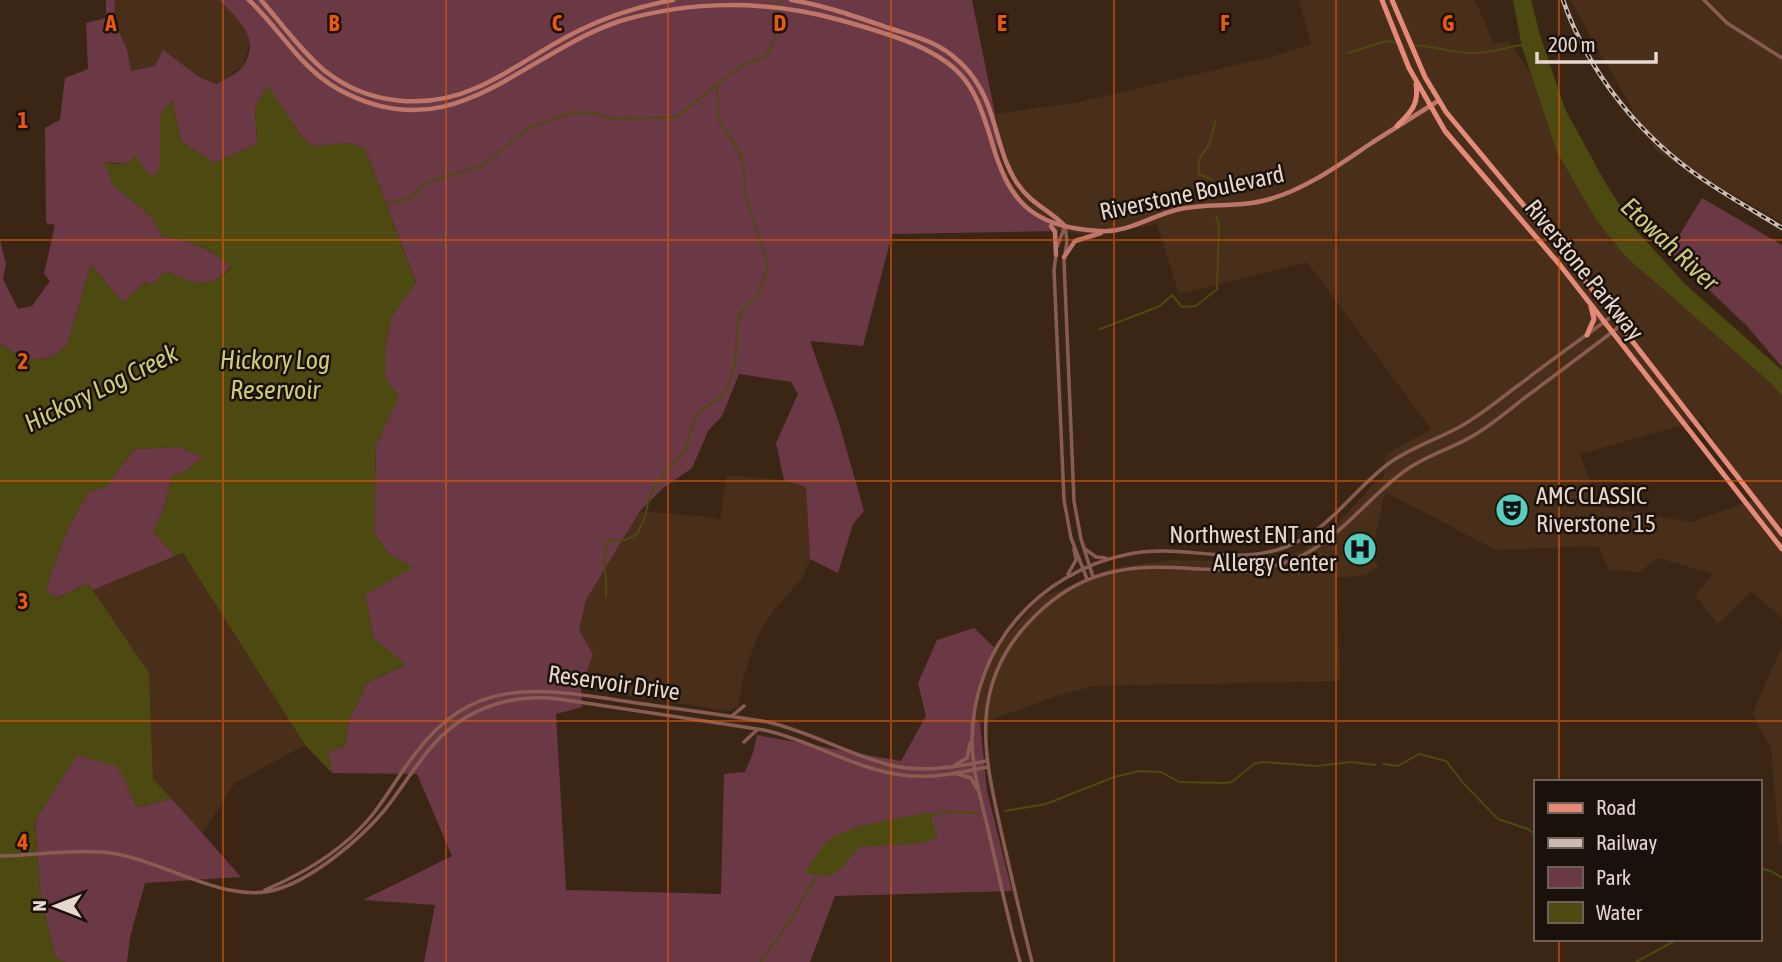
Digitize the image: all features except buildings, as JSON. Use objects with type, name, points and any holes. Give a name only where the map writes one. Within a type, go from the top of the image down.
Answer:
[{"type":"main road","points":[[249,0],[315,74],[334,87],[373,105],[421,110],[444,107],[490,91],[591,33],[658,11],[691,5],[765,4],[839,19],[927,49],[961,74],[982,110],[998,165],[1015,195],[1055,232],[1056,255]]},
{"type":"main road","points":[[261,0],[325,70],[349,87],[394,101],[417,102],[464,94],[604,19],[673,0]]},
{"type":"main road","points":[[791,0],[835,10],[935,44],[965,67],[985,97],[1006,163],[1024,193],[1034,204],[1065,226]]},
{"type":"main road","name":"Riverstone Parkway","points":[[1382,0],[1415,81],[1453,141],[1542,242],[1782,549]]},
{"type":"main road","name":"Riverstone Parkway","points":[[1392,0],[1412,50],[1438,101],[1466,139],[1532,215],[1782,534]]},
{"type":"main road","points":[[876,32],[878,24]]},
{"type":"main road","points":[[519,64],[523,71]]},
{"type":"main road","points":[[1397,126],[1416,104],[1415,81]]},
{"type":"main road","name":"Riverstone Boulevard","points":[[1045,221],[1054,225],[1105,232],[1139,225],[1182,209],[1247,204],[1280,196],[1315,180],[1438,101]]},
{"type":"main road","points":[[991,141],[999,139]]},
{"type":"main road","points":[[1064,257],[1075,241],[1105,232]]},
{"type":"main road","points":[[1587,335],[1594,319],[1591,304]]},
{"type":"street","points":[[1704,0],[1727,23],[1782,58]]},
{"type":"street","points":[[1064,578],[1074,566],[1073,543],[1063,494],[1054,270],[1065,226]]},
{"type":"street","points":[[1065,226],[1073,484],[1083,547],[1093,578]]},
{"type":"street","points":[[949,767],[965,762],[967,758],[977,698],[998,643],[1025,609],[1064,578],[1112,558],[1153,551],[1243,556],[1265,553],[1292,544],[1332,519],[1389,463],[1470,421],[1612,316]]},
{"type":"street","points":[[1032,962],[987,768],[984,737],[994,682],[1008,651],[1030,622],[1048,604],[1069,589],[1116,571],[1149,566],[1256,570],[1302,556],[1332,538],[1408,468],[1474,435],[1620,326]]},
{"type":"street","points":[[1073,543],[1087,580]]},
{"type":"street","points":[[1083,547],[1096,557],[1112,558]]},
{"type":"street","name":"Reservoir Drive","points":[[264,890],[312,866],[346,841],[371,817],[429,737],[450,718],[483,700],[519,691],[555,690],[795,729],[890,765],[919,769],[986,761]]},
{"type":"street","name":"Reservoir Drive","points":[[0,856],[83,852],[116,854],[232,890],[264,890],[287,886],[338,855],[378,817],[439,738],[462,719],[498,703],[520,699],[551,698],[784,734],[882,771],[916,776],[987,768]]},
{"type":"street","points":[[730,717],[744,706]]},
{"type":"street","points":[[973,727],[975,770],[1020,962]]},
{"type":"street","points":[[744,742],[758,729]]},
{"type":"street","points":[[951,774],[971,778],[981,798]]},
{"type":"shaded area","points":[[115,0],[219,0],[243,24],[250,42],[243,66],[217,84],[199,77],[163,51],[155,66],[131,72],[127,49],[114,21]]},
{"type":"shaded area","points":[[1299,0],[1475,0],[1494,44],[1509,41],[1674,292],[1782,386],[1782,618],[1751,591],[1718,624],[1695,595],[1713,574],[1659,558],[1639,572],[1609,570],[1598,546],[1496,550],[1385,492],[1371,557],[1379,566],[1366,575],[1337,578],[1340,681],[1094,686],[1056,696],[980,724],[973,715],[980,685],[996,649],[1041,598],[1112,568],[1171,560],[1263,562],[1303,550],[1339,522],[1384,476],[1385,455],[1431,429],[1307,262],[1179,294],[1157,224],[1095,236],[1059,231],[1027,207],[1012,189],[998,154],[995,114],[1075,103],[1274,56],[1311,44]],"holes":[[[1701,420],[1753,500],[1691,522],[1599,506],[1580,454]]]},
{"type":"shaded area","points":[[1570,0],[1782,0],[1782,222],[1656,151]]},
{"type":"shaded area","points":[[727,475],[784,480],[806,487],[810,559],[804,576],[775,609],[759,633],[743,678],[738,707],[729,711],[581,688],[593,654],[579,630],[586,600],[640,511],[720,520]]},
{"type":"shaded area","points":[[183,553],[305,745],[235,783],[202,834],[153,779],[149,674],[93,590]]},
{"type":"shaded area","points":[[1782,646],[1782,844],[1779,844],[1771,748],[1752,714]]},
{"type":"green space","points":[[106,0],[115,0],[114,21],[127,49],[131,71],[155,66],[163,50],[199,77],[217,84],[242,68],[249,55],[250,46],[245,29],[219,0],[972,0],[995,114],[998,154],[1012,189],[1027,207],[1059,231],[892,234],[863,346],[810,341],[838,420],[864,511],[853,524],[838,573],[810,559],[806,487],[784,480],[776,443],[798,394],[791,382],[739,374],[722,416],[708,431],[692,468],[663,488],[640,511],[586,600],[579,630],[593,654],[581,688],[582,707],[556,714],[566,890],[721,894],[724,774],[745,772],[757,735],[901,761],[926,716],[918,683],[937,640],[974,628],[996,649],[980,685],[973,715],[980,724],[987,791],[1012,891],[835,896],[810,962],[424,962],[435,905],[363,900],[452,856],[417,774],[332,773],[328,752],[345,746],[349,719],[361,698],[365,684],[405,665],[374,639],[365,595],[389,554],[374,532],[376,444],[399,397],[384,378],[386,342],[392,316],[416,282],[365,149],[350,143],[313,146],[304,140],[268,86],[255,108],[257,144],[214,163],[181,141],[172,100],[160,116],[160,167],[155,176],[128,164],[105,162],[113,185],[152,217],[163,237],[200,246],[231,267],[214,280],[200,284],[166,271],[152,285],[145,282],[123,303],[91,265],[67,346],[51,357],[28,361],[0,344],[0,240],[6,264],[3,279],[18,309],[32,306],[50,281],[44,274],[55,225],[46,223],[45,128],[60,120],[65,78],[88,69],[86,23],[106,18]]},
{"type":"green space","points":[[1702,198],[1782,245],[1782,367],[1747,326],[1669,252]]},
{"type":"green space","points":[[180,447],[203,457],[187,470],[172,476],[164,509],[153,531],[175,556],[93,590],[88,583],[57,598],[46,592],[63,540],[89,492],[108,486],[135,449]]},
{"type":"green space","points":[[77,754],[118,766],[137,807],[172,799],[241,877],[145,883],[130,937],[127,962],[65,962],[55,957],[40,892],[35,821]]},
{"type":"water","name":"Etowah River","points":[[1513,0],[1531,0],[1565,109],[1606,184],[1635,229],[1685,284],[1782,370],[1782,396],[1773,385],[1624,255],[1597,221],[1557,152],[1522,47]]},
{"type":"water","name":"Hickory Log Reservoir","points":[[268,85],[304,140],[312,146],[350,143],[365,149],[416,283],[392,316],[386,342],[385,378],[399,397],[376,444],[374,532],[389,554],[413,567],[365,595],[374,639],[406,664],[365,684],[361,698],[349,719],[345,746],[328,752],[332,773],[305,745],[183,553],[175,556],[153,531],[164,509],[172,476],[187,470],[203,457],[180,447],[135,449],[108,486],[89,492],[63,540],[46,592],[58,598],[88,583],[149,673],[153,779],[172,799],[137,807],[118,767],[77,755],[35,821],[40,892],[55,957],[65,962],[0,962],[0,344],[28,361],[51,357],[67,346],[91,265],[123,303],[145,282],[152,285],[166,271],[193,282],[207,283],[231,268],[200,246],[163,237],[152,217],[113,185],[104,161],[128,164],[135,155],[147,172],[155,176],[160,167],[160,116],[172,100],[181,141],[214,163],[257,144],[255,108]]},
{"type":"water","points":[[930,812],[937,837],[924,843],[859,847],[843,867],[831,876],[807,874],[805,871],[825,844],[844,832]]},
{"type":"waterway","name":"Hickory Log Creek","points":[[387,204],[413,197],[427,182],[482,166],[528,128],[573,112],[594,113],[612,119],[676,117],[740,67],[767,55],[774,42],[779,0]]},
{"type":"waterway","points":[[1348,53],[1386,41],[1397,43]]},
{"type":"waterway","points":[[1413,45],[1476,53],[1521,45]]},
{"type":"waterway","points":[[606,596],[607,543],[626,540],[637,534],[656,484],[685,450],[694,419],[699,411],[720,398],[727,389],[735,365],[738,318],[757,296],[768,269],[747,201],[741,154],[718,119],[717,85]]},
{"type":"waterway","points":[[1215,122],[1210,141],[1198,166],[1200,175],[1210,178],[1218,187],[1217,195]]},
{"type":"waterway","points":[[1100,329],[1160,306],[1172,295],[1182,307],[1196,306],[1217,289],[1219,224],[1216,216]]},
{"type":"waterway","points":[[1383,764],[1398,766],[1419,754],[1446,761],[1498,819],[1534,833]]},
{"type":"waterway","points":[[1005,811],[1046,804],[1114,777],[1140,771],[1161,772],[1179,782],[1224,783],[1232,782],[1254,764],[1263,762],[1317,766],[1351,762],[1375,765]]},
{"type":"waterway","points":[[930,816],[944,812],[978,813]]},
{"type":"waterway","points":[[1761,868],[1782,878]]},
{"type":"waterway","points":[[761,962],[817,875]]},
{"type":"waterway","points":[[1636,962],[1674,941]]},
{"type":"railway","points":[[1563,0],[1574,27],[1602,77],[1619,101],[1658,144],[1704,180],[1782,228]]},
{"type":"place","name":"AMC CLASSIC Riverstone 15","points":[[1512,510]]},
{"type":"place","name":"Northwest ENT and Allergy Center","points":[[1360,549]]}]
